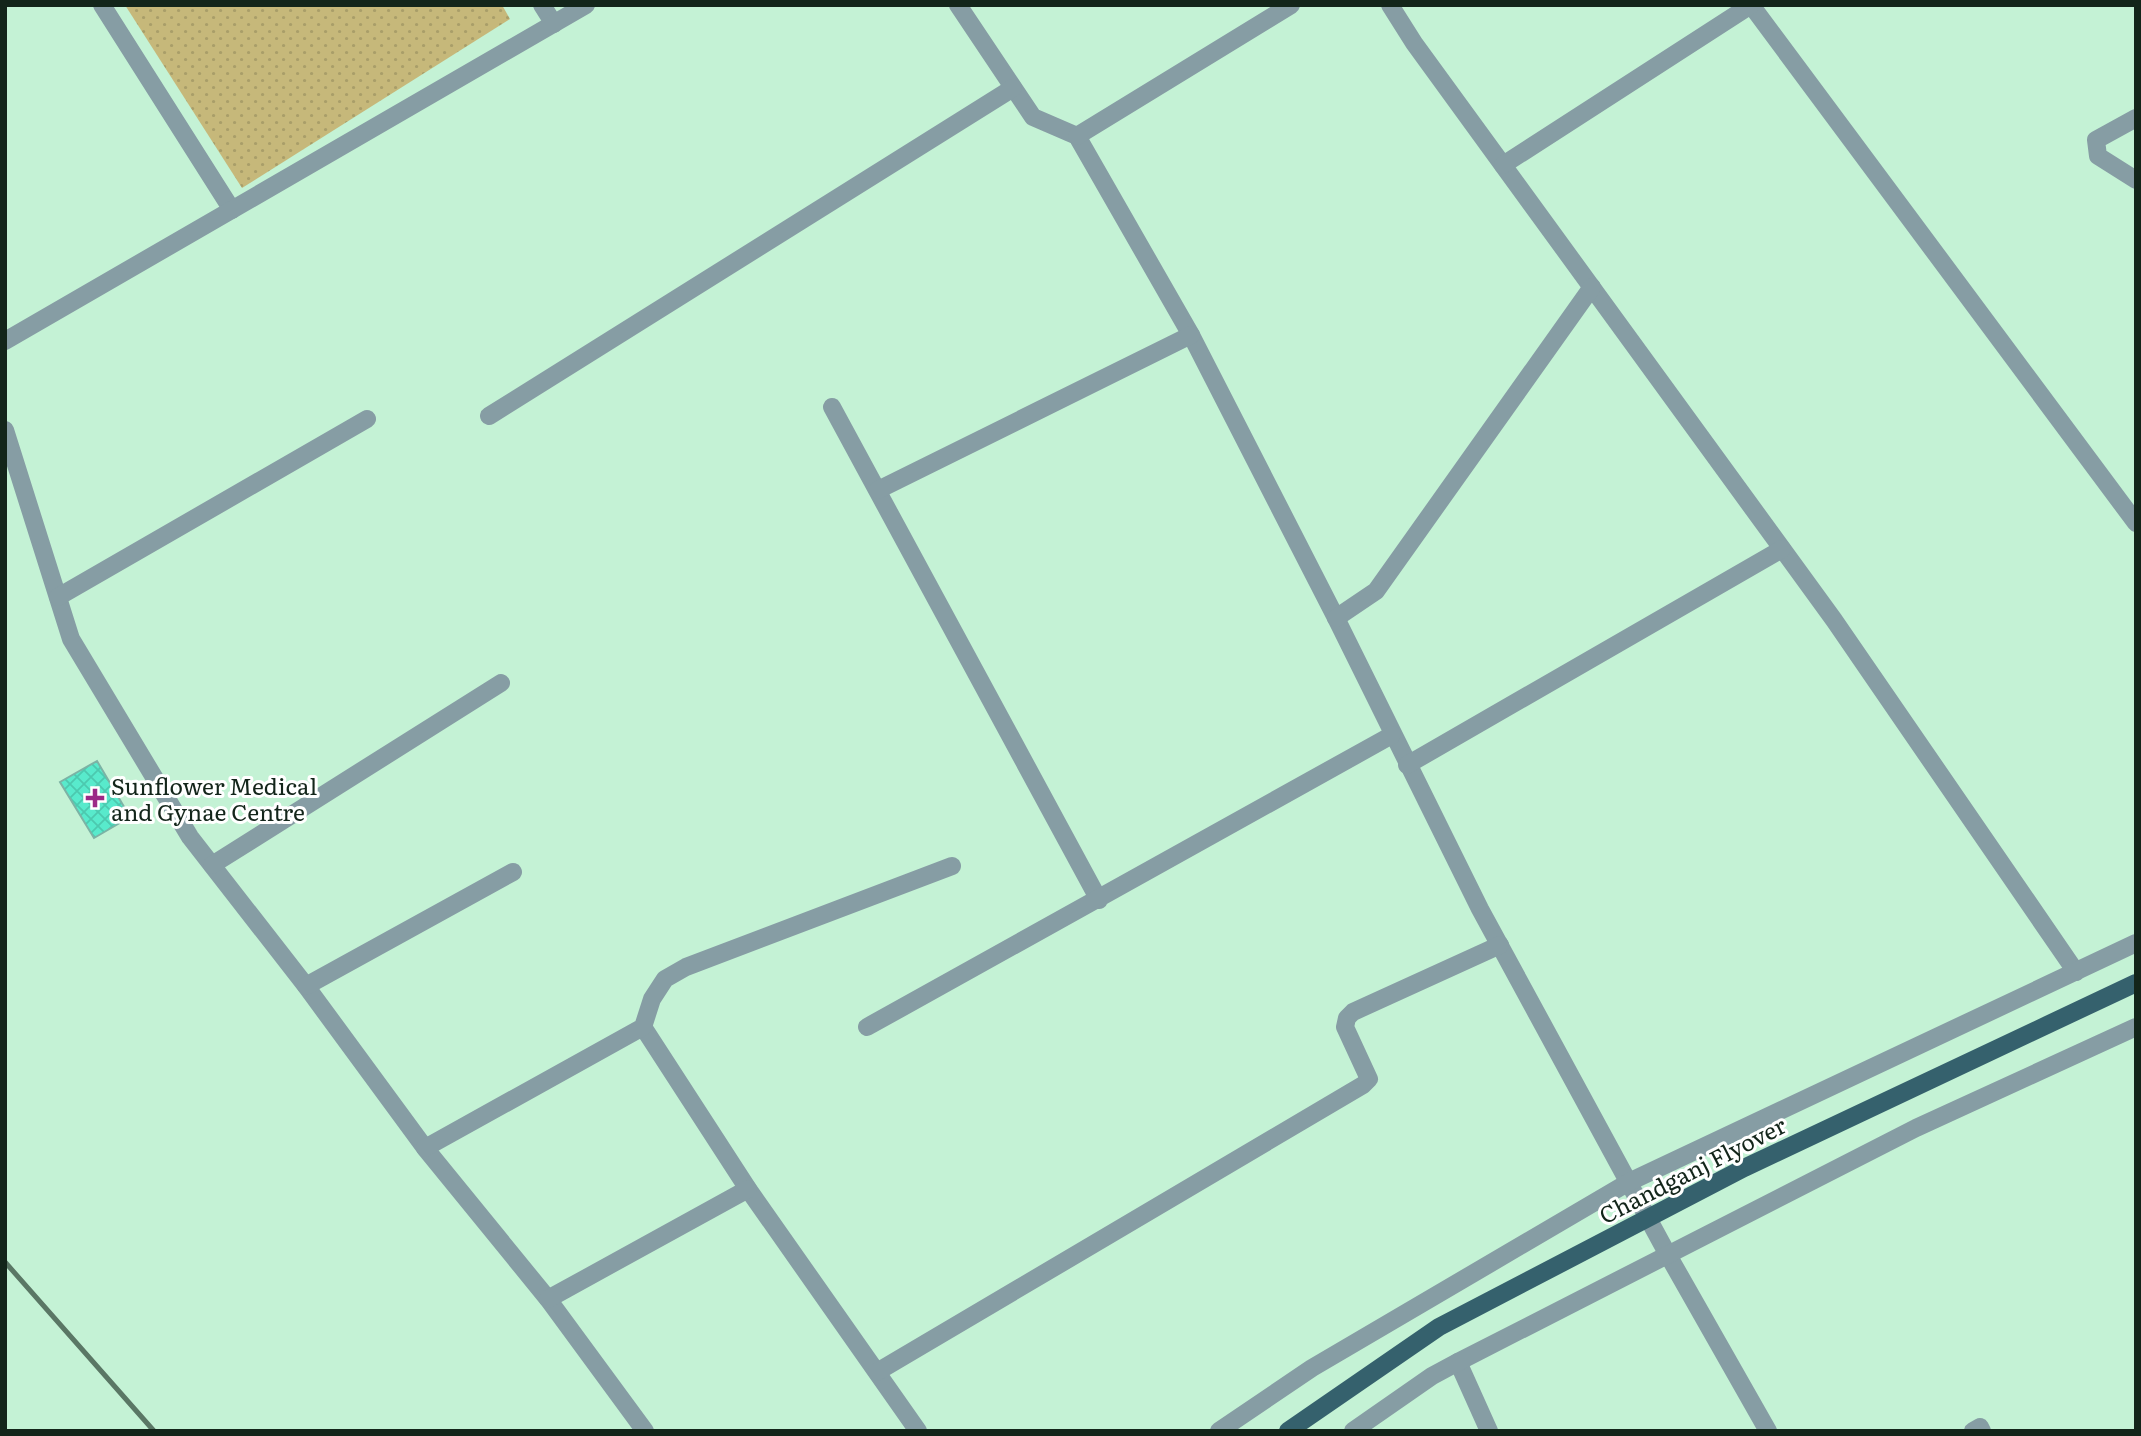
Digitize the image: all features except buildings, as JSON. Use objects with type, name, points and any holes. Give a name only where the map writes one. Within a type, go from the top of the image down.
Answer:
[{"type":"main road","name":"Chandganj Flyover","points":[[1288,1431],[1439,1327],[1744,1168],[2136,983]]},
{"type":"street","points":[[102,5],[232,210]]},
{"type":"street","points":[[542,5],[554,24]]},
{"type":"street","points":[[5,341],[586,5]]},
{"type":"street","points":[[958,5],[1033,117],[1077,136],[1191,334],[1500,945],[1668,1255],[1768,1431]]},
{"type":"street","points":[[1077,136],[1292,5]]},
{"type":"street","points":[[1390,5],[1414,43],[1850,642],[2076,972]]},
{"type":"street","points":[[1503,165],[1751,5],[2136,523]]},
{"type":"street","points":[[489,416],[1013,88]]},
{"type":"street","points":[[2136,118],[2095,140],[2098,156],[2136,180]]},
{"type":"street","points":[[1336,618],[1376,591],[1592,287]]},
{"type":"street","points":[[878,490],[1191,334]]},
{"type":"street","points":[[832,407],[1099,900]]},
{"type":"street","points":[[58,597],[367,419]]},
{"type":"street","points":[[5,430],[71,639],[190,836],[306,986],[425,1148],[548,1300],[645,1431]]},
{"type":"street","points":[[1408,765],[1782,549]]},
{"type":"street","points":[[212,865],[501,683]]},
{"type":"street","points":[[867,1027],[1392,735]]},
{"type":"street","points":[[425,1148],[643,1027],[652,999],[664,979],[686,967],[952,866]]},
{"type":"street","points":[[306,986],[513,872]]},
{"type":"street","points":[[1219,1431],[1312,1368],[1629,1182],[2136,943]]},
{"type":"street","points":[[877,1372],[1363,1085],[1369,1079],[1345,1027],[1346,1018],[1353,1012],[1500,945]]},
{"type":"street","points":[[643,1027],[748,1189],[918,1431]]},
{"type":"street","points":[[1353,1431],[1432,1376],[1458,1362],[1916,1128],[2136,1027]]},
{"type":"street","points":[[548,1300],[748,1189]]},
{"type":"street","points":[[1458,1362],[1489,1431]]},
{"type":"street","points":[[1973,1431],[1980,1427],[1982,1431]]},
{"type":"shaded area","points":[[125,5],[502,5],[510,19],[242,188]]},
{"type":"railway","points":[[5,1262],[154,1431]]},
{"type":"place","name":"Sunflower Medical and Gynae Centre","points":[[95,798]]}]
